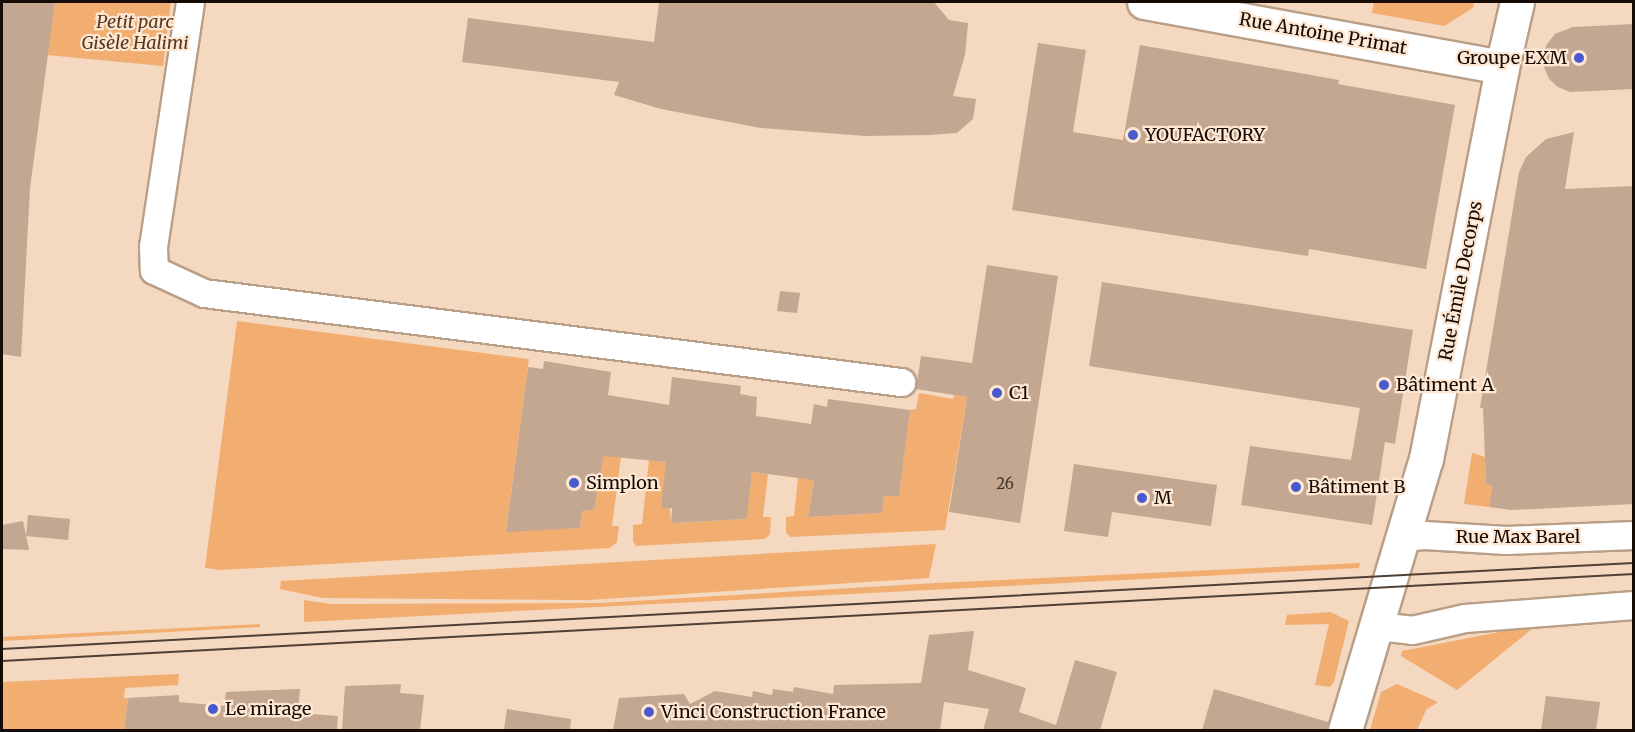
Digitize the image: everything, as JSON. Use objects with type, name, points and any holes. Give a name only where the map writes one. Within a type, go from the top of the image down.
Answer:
[{"type":"street","points":[[190,2],[153,246],[154,270],[204,293],[902,382]]},
{"type":"street","name":"Rue Antoine Primat","points":[[1144,2],[1502,67]]},
{"type":"street","name":"Rue Émile Decorps","points":[[1344,730],[1428,447],[1502,67],[1517,2]]},
{"type":"street","name":"Rue Max Barel","points":[[1402,537],[1424,535],[1506,540],[1634,535]]},
{"type":"street","points":[[1376,626],[1412,630],[1465,618],[1634,605]]},
{"type":"green space","name":"Petit parc Gisèle Halimi","points":[[55,2],[171,2],[163,66],[47,55]]},
{"type":"green space","points":[[1374,2],[1474,2],[1473,8],[1444,26],[1372,13]]},
{"type":"green space","points":[[237,321],[529,359],[506,531],[580,528],[582,511],[594,510],[604,455],[621,457],[612,526],[619,526],[617,542],[610,548],[221,570],[205,568]]},
{"type":"green space","points":[[919,393],[953,399],[954,395],[967,397],[945,530],[791,537],[786,533],[786,517],[794,516],[798,478],[814,479],[808,517],[882,513],[884,496],[899,495],[910,410],[916,409]]},
{"type":"green space","points":[[1472,453],[1485,457],[1486,484],[1492,486],[1489,507],[1464,504]]},
{"type":"green space","points":[[649,460],[666,462],[671,523],[747,519],[752,472],[768,474],[763,517],[771,517],[770,534],[765,539],[636,546],[633,541],[633,525],[642,524]]},
{"type":"green space","points":[[936,544],[929,578],[589,600],[323,598],[280,589],[281,581]]},
{"type":"green space","points":[[1360,563],[1359,568],[304,622],[304,600],[331,604],[600,603],[936,583]]},
{"type":"green space","points":[[1330,612],[1349,621],[1334,682],[1330,687],[1315,685],[1329,624],[1285,625],[1287,615]]},
{"type":"green space","points":[[1555,621],[1533,628],[1457,690],[1401,656],[1402,651]]},
{"type":"green space","points":[[260,624],[260,627],[2,641],[2,637]]},
{"type":"green space","points":[[179,674],[178,685],[125,688],[124,698],[128,698],[124,730],[2,730],[2,682]]},
{"type":"green space","points":[[1397,684],[1438,702],[1426,710],[1417,730],[1370,730],[1381,692]]},
{"type":"building","points":[[2,2],[55,2],[30,188],[21,357],[2,354]]},
{"type":"building","points":[[659,2],[934,2],[949,20],[968,23],[965,55],[953,96],[976,99],[973,119],[957,133],[929,135],[865,136],[761,128],[661,109],[614,95],[619,82],[462,62],[468,18],[654,42]]},
{"type":"building","points":[[1634,24],[1634,89],[1570,92],[1558,87],[1549,79],[1544,67],[1543,55],[1547,44],[1555,34],[1573,27]]},
{"type":"building","points":[[1038,43],[1086,50],[1073,132],[1123,140],[1140,45],[1339,80],[1338,84],[1455,105],[1426,269],[1309,249],[1308,256],[1012,210]]},
{"type":"building","points":[[1574,132],[1565,189],[1634,186],[1634,504],[1512,510],[1489,507],[1492,486],[1486,484],[1483,408],[1480,408],[1519,172],[1526,157],[1546,139]]},
{"type":"building","name":"C1","points":[[987,265],[1058,276],[1020,523],[949,512],[967,397],[916,389],[921,356],[972,363]]},
{"type":"building","points":[[1102,282],[1413,330],[1395,444],[1385,442],[1372,525],[1241,505],[1250,446],[1351,460],[1360,408],[1089,366]]},
{"type":"building","points":[[780,291],[800,293],[797,313],[777,311]]},
{"type":"building","points":[[544,361],[611,372],[608,395],[669,405],[672,377],[741,386],[740,394],[757,397],[756,416],[811,424],[814,404],[827,407],[828,399],[910,410],[899,496],[884,496],[882,513],[808,517],[814,480],[752,472],[747,519],[671,523],[672,508],[661,509],[666,462],[604,456],[594,510],[582,511],[580,528],[506,532],[528,367],[543,369]]},
{"type":"building","name":"M","points":[[1074,464],[1217,485],[1211,526],[1112,512],[1108,537],[1064,531]]},
{"type":"building","points":[[28,515],[70,519],[68,540],[26,536]]},
{"type":"building","points":[[23,521],[29,550],[2,549],[2,525]]},
{"type":"building","points":[[974,631],[968,670],[1026,688],[1019,712],[1056,725],[1075,660],[1117,672],[1100,730],[983,730],[989,709],[944,702],[940,730],[613,730],[619,698],[684,694],[690,704],[715,691],[752,697],[753,691],[772,695],[773,689],[793,692],[794,687],[833,694],[834,685],[921,683],[929,635]]},
{"type":"building","points":[[401,684],[400,693],[424,695],[420,730],[342,730],[345,686]]},
{"type":"building","name":"Le mirage","points":[[300,689],[298,713],[338,716],[337,730],[124,730],[128,698],[179,695],[179,702],[224,706],[226,692]]},
{"type":"building","points":[[1214,689],[1328,722],[1327,730],[1202,730]]},
{"type":"building","points":[[1546,696],[1600,702],[1596,730],[1541,730]]},
{"type":"building","points":[[507,709],[571,719],[570,730],[504,730]]},
{"type":"tram line","points":[[2,649],[1634,563]]},
{"type":"tram line","points":[[2,661],[1634,574]]},
{"type":"place","name":"Groupe EXM","points":[[1579,58]]},
{"type":"place","name":"YOUFACTORY","points":[[1133,135]]},
{"type":"place","name":"Bâtiment A","points":[[1384,385]]},
{"type":"place","name":"C1","points":[[997,393]]},
{"type":"place","name":"Simplon","points":[[574,483]]},
{"type":"place","name":"Bâtiment B","points":[[1296,487]]},
{"type":"place","name":"M","points":[[1142,498]]},
{"type":"place","name":"Le mirage","points":[[213,709]]},
{"type":"place","name":"Vinci Construction France","points":[[649,712]]}]
